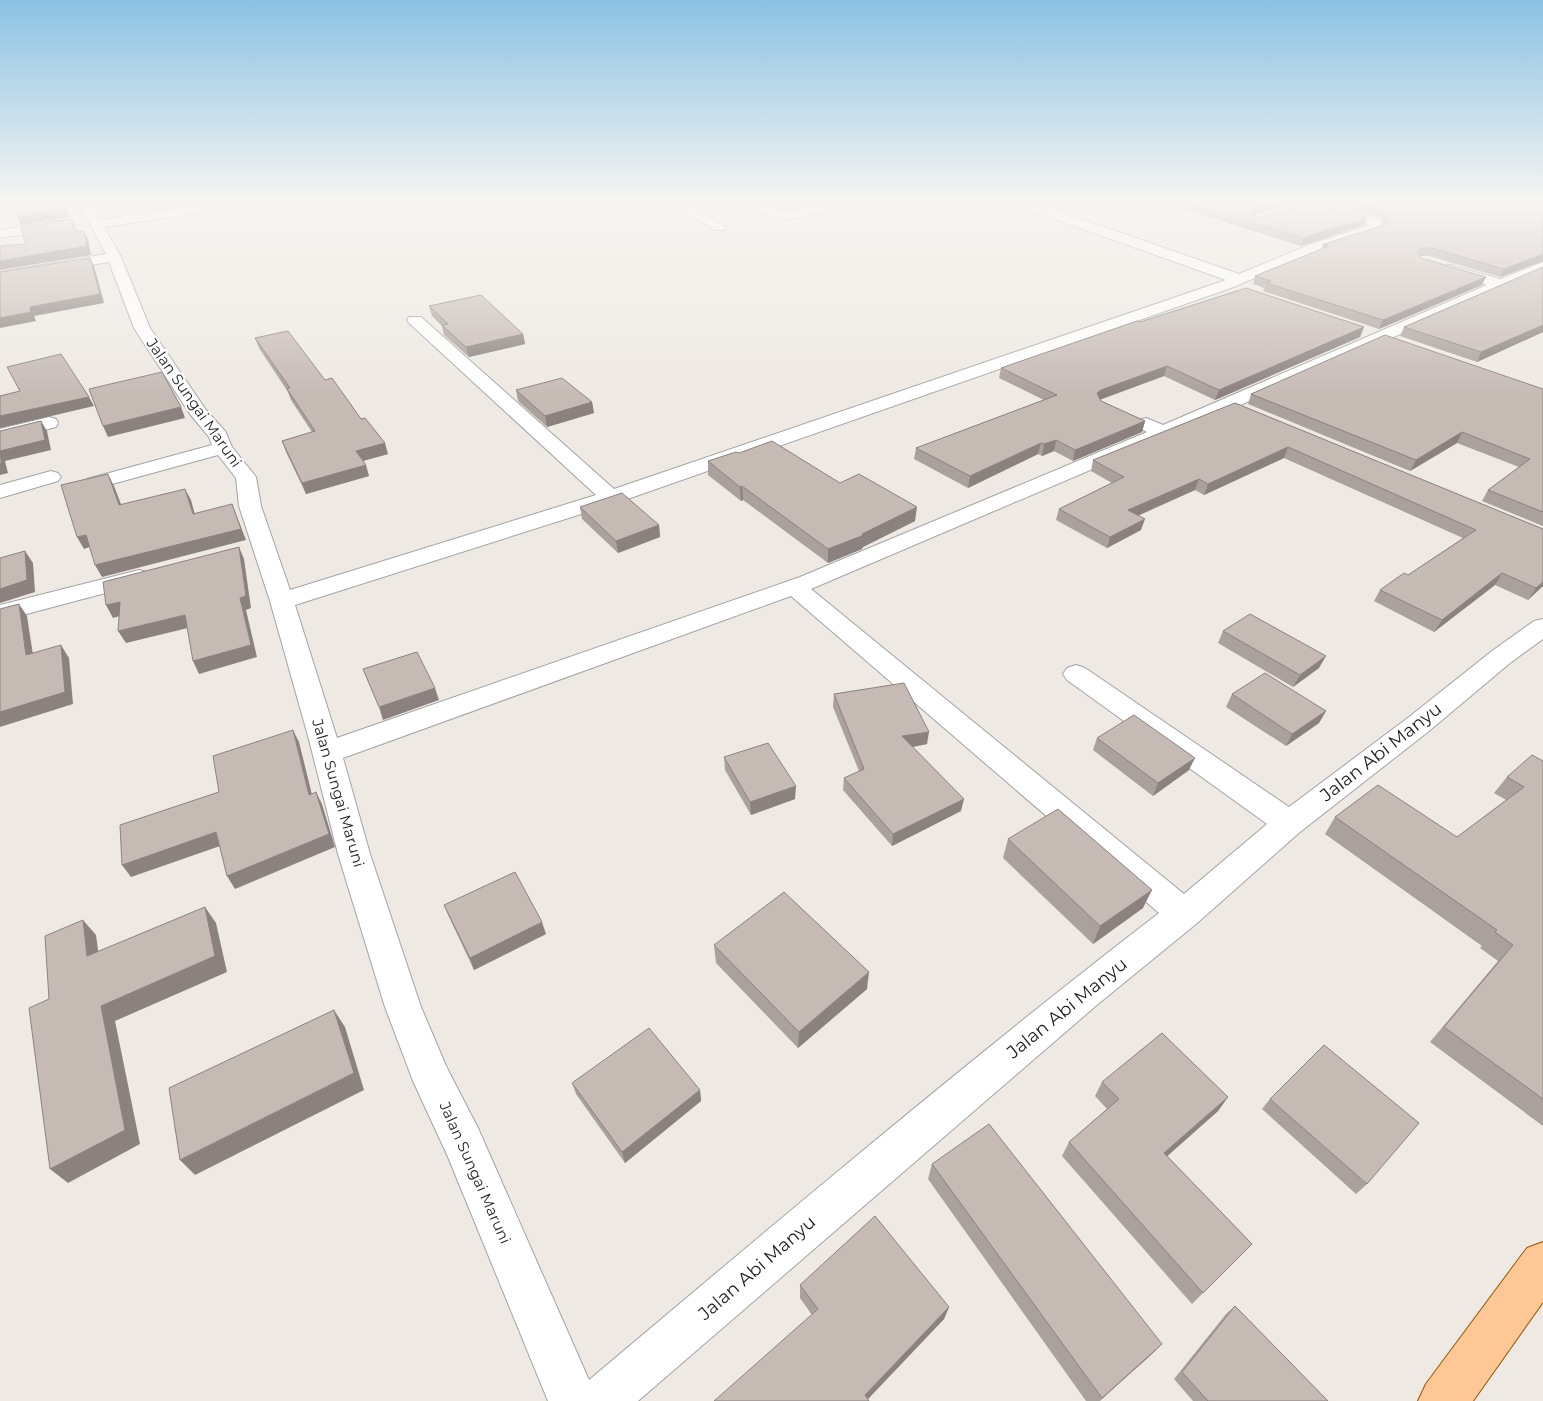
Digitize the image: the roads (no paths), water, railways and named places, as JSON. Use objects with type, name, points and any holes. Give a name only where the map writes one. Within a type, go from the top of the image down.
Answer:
[{"type":"main road","points":[[1443,1401],[1543,1264]]},
{"type":"street","points":[[0,276],[64,265]]},
{"type":"street","name":"Jalan Sungai Maruni","points":[[117,265],[142,328],[198,414],[218,435],[223,448],[246,477],[253,547],[282,601],[327,753],[354,854],[404,1007],[433,1081],[463,1143],[573,1401]]},
{"type":"street","points":[[1186,265],[1237,285]]},
{"type":"street","points":[[282,601],[611,497],[1237,285],[1278,265]]},
{"type":"street","points":[[1437,265],[1501,284]]},
{"type":"street","points":[[327,753],[794,587],[1163,432],[1543,266]]},
{"type":"street","points":[[415,320],[611,497]]},
{"type":"street","points":[[1354,328],[1400,344]]},
{"type":"street","points":[[1226,403],[1253,414]]},
{"type":"street","points":[[1130,417],[1163,432]]},
{"type":"street","points":[[0,435],[49,423]]},
{"type":"street","points":[[94,483],[223,448]]},
{"type":"street","points":[[0,492],[51,477]]},
{"type":"street","points":[[0,613],[159,571]]},
{"type":"street","points":[[794,587],[1184,914]]},
{"type":"street","name":"Jalan Abi Manyu","points":[[601,1401],[1002,1060],[1184,914],[1289,823],[1419,724],[1500,657],[1543,627]]},
{"type":"street","points":[[1076,674],[1289,823]]}]
